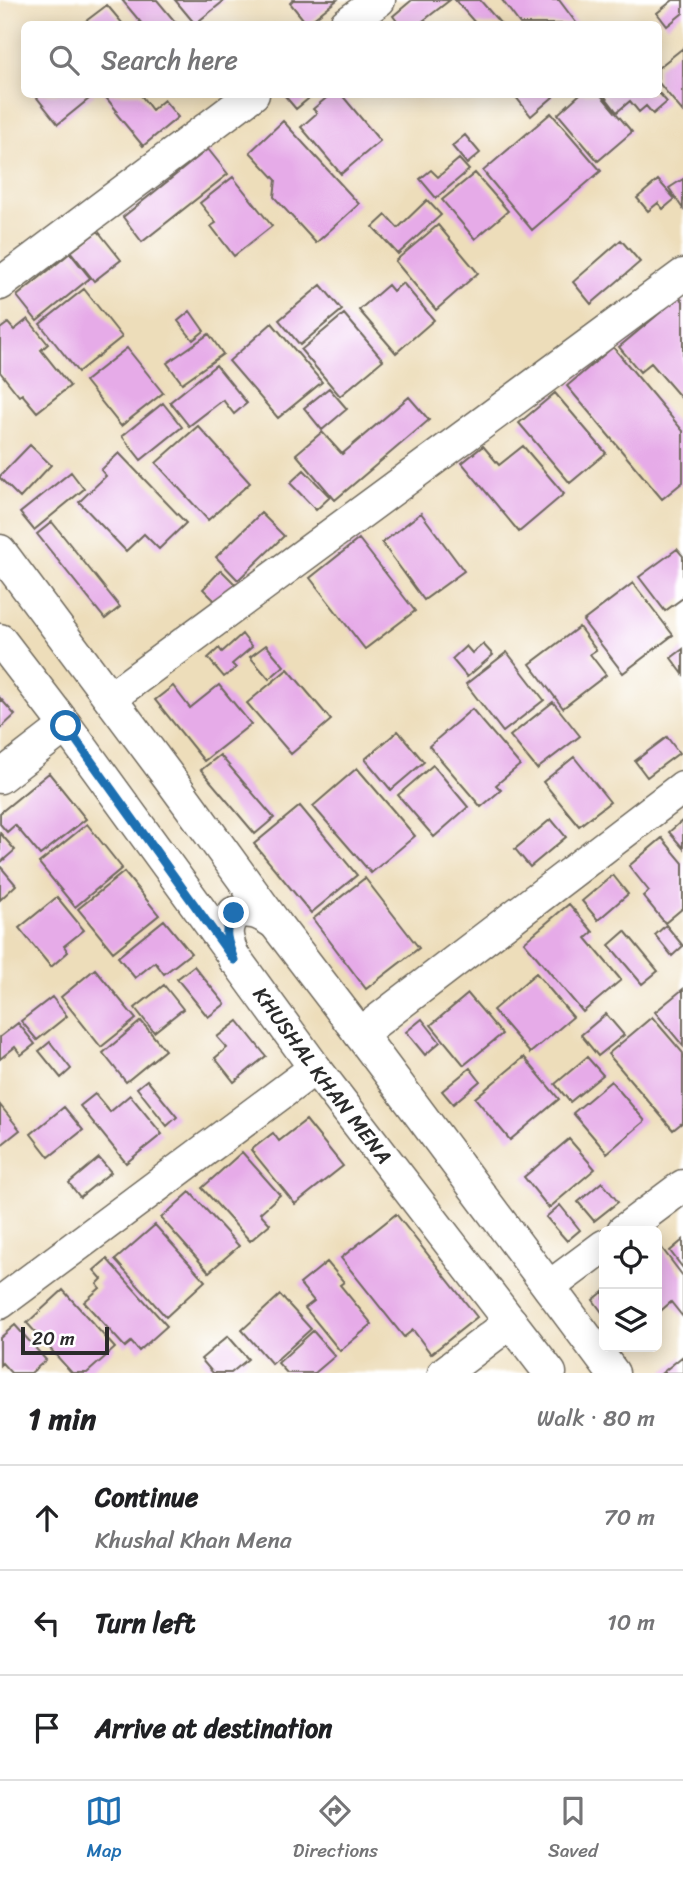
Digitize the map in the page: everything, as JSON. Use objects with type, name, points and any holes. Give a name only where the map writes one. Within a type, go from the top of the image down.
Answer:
[{"type":"street","points":[[350,21],[379,0]]},
{"type":"street","points":[[0,284],[248,98]]},
{"type":"street","points":[[110,698],[683,275]]},
{"type":"street","points":[[0,551],[613,1373]]},
{"type":"street","name":"KHUSHAL KHAN MENA","points":[[0,640],[66,726],[315,1068],[550,1373]]},
{"type":"street","points":[[0,777],[66,726]]},
{"type":"street","points":[[123,806],[139,812],[151,812],[161,807],[167,800],[168,776]]},
{"type":"street","points":[[360,1034],[683,787]]},
{"type":"street","points":[[234,960],[226,925],[234,913],[248,910],[275,923]]},
{"type":"street","points":[[0,1303],[315,1068]]},
{"type":"street","points":[[630,1226],[683,1186]]},
{"type":"street","points":[[549,1287],[599,1250]]},
{"type":"street","points":[[444,1373],[511,1322]]},
{"type":"building","points":[[122,0],[157,0],[174,21],[140,21]]},
{"type":"building","points":[[175,0],[225,0],[199,21],[192,21]]},
{"type":"building","points":[[293,0],[337,0],[311,21],[305,21],[290,3]]},
{"type":"building","points":[[412,0],[450,0],[423,21],[397,21],[393,16]]},
{"type":"building","points":[[455,0],[480,0],[498,21],[473,21]]},
{"type":"building","points":[[502,0],[559,0],[575,21],[518,21]]},
{"type":"building","points":[[673,0],[683,0],[683,13],[667,26],[657,13]]},
{"type":"building","points":[[107,5],[120,21],[86,21]]},
{"type":"building","points":[[683,48],[683,112],[662,87],[662,65]]},
{"type":"building","points":[[662,96],[667,102],[653,114],[646,106],[639,112],[630,101],[617,112],[606,98]]},
{"type":"building","points":[[37,98],[90,98],[58,124]]},
{"type":"building","points":[[106,98],[143,98],[152,110],[164,100],[178,117],[143,146],[115,112],[117,111]]},
{"type":"building","points":[[287,98],[309,98],[296,109]]},
{"type":"building","points":[[326,98],[344,98],[380,141],[341,174],[301,127],[317,113],[313,109]]},
{"type":"building","points":[[517,98],[552,98],[531,116]]},
{"type":"building","points":[[576,98],[603,98],[632,132],[598,161],[558,114]]},
{"type":"building","points":[[551,113],[601,171],[532,230],[483,171]]},
{"type":"building","points":[[283,121],[359,204],[316,243],[274,197],[276,180],[250,152]]},
{"type":"building","points":[[465,135],[480,153],[467,164],[452,146]]},
{"type":"building","points":[[208,149],[228,174],[142,242],[123,217]]},
{"type":"building","points":[[459,159],[469,170],[436,198],[420,179],[431,170],[438,177]]},
{"type":"building","points":[[475,173],[508,211],[475,239],[442,200]]},
{"type":"building","points":[[233,177],[272,226],[234,256],[211,226],[216,223],[200,203]]},
{"type":"building","points":[[683,179],[683,209],[669,188]]},
{"type":"building","points":[[658,180],[675,199],[663,209],[658,203],[648,211],[637,198]]},
{"type":"building","points":[[427,200],[441,215],[398,254],[373,227],[386,215],[398,228]]},
{"type":"building","points":[[438,225],[478,273],[436,310],[395,261]]},
{"type":"building","points":[[98,231],[121,260],[94,281],[71,252]]},
{"type":"building","points":[[621,240],[640,262],[591,304],[573,282]]},
{"type":"building","points":[[70,253],[90,278],[37,321],[17,296]]},
{"type":"building","points":[[403,283],[434,320],[396,353],[359,310],[388,285],[393,291]]},
{"type":"building","points":[[321,285],[342,310],[300,345],[279,320]]},
{"type":"building","points":[[84,289],[122,337],[78,372],[40,324]]},
{"type":"building","points":[[679,297],[683,301],[683,400],[651,363],[640,372],[619,347]]},
{"type":"building","points":[[190,311],[204,331],[193,340],[178,321]]},
{"type":"building","points":[[344,314],[383,360],[340,396],[301,350]]},
{"type":"building","points":[[28,319],[48,344],[41,350],[70,386],[37,412],[22,394],[19,396],[0,372],[0,329],[8,323],[14,330]]},
{"type":"building","points":[[272,323],[322,382],[278,418],[229,361]]},
{"type":"building","points":[[209,334],[223,354],[182,383],[167,363]]},
{"type":"building","points":[[613,347],[683,431],[683,482],[662,499],[567,386]]},
{"type":"building","points":[[127,348],[163,393],[121,426],[85,381]]},
{"type":"building","points":[[216,365],[247,403],[234,414],[223,400],[189,426],[170,402]]},
{"type":"building","points":[[329,388],[347,409],[322,430],[304,408]]},
{"type":"building","points":[[555,393],[606,453],[570,483],[519,423]]},
{"type":"building","points":[[409,397],[429,420],[335,500],[296,454],[322,432],[342,454]]},
{"type":"building","points":[[163,403],[182,427],[141,460],[122,436]]},
{"type":"building","points":[[198,426],[250,483],[208,520],[156,463]]},
{"type":"building","points":[[30,445],[51,465],[20,498],[0,476]]},
{"type":"building","points":[[483,446],[499,465],[523,446],[564,494],[519,532],[462,463]]},
{"type":"building","points":[[119,453],[186,523],[159,549],[144,534],[126,551],[79,502],[106,476],[101,470]]},
{"type":"building","points":[[304,470],[330,497],[316,510],[290,483]]},
{"type":"building","points":[[71,472],[84,489],[34,530],[20,513]]},
{"type":"building","points":[[261,513],[284,536],[238,580],[216,557]]},
{"type":"building","points":[[421,513],[464,571],[424,600],[382,543]]},
{"type":"building","points":[[52,522],[120,607],[105,619],[37,534]]},
{"type":"building","points":[[359,539],[415,611],[365,649],[310,578]]},
{"type":"building","points":[[677,549],[683,556],[683,598],[665,611],[639,577]]},
{"type":"building","points":[[221,570],[236,585],[218,604],[203,589]]},
{"type":"building","points":[[633,583],[673,635],[623,673],[583,621]]},
{"type":"building","points":[[579,627],[596,650],[590,654],[606,675],[563,708],[530,664]]},
{"type":"building","points":[[242,634],[252,647],[232,664],[236,668],[224,677],[208,658],[219,648],[222,652]]},
{"type":"building","points":[[483,644],[493,655],[467,677],[452,659],[466,646],[472,653]]},
{"type":"building","points":[[266,645],[284,666],[269,679],[250,657]]},
{"type":"building","points":[[683,649],[683,674],[671,658]]},
{"type":"building","points":[[507,652],[544,700],[503,732],[466,684]]},
{"type":"building","points":[[288,669],[331,720],[291,754],[247,703]]},
{"type":"building","points":[[219,685],[251,724],[204,761],[155,700],[173,686],[190,708]]},
{"type":"building","points":[[0,698],[15,715],[0,729]]},
{"type":"building","points":[[553,702],[580,736],[537,769],[510,736]]},
{"type":"building","points":[[472,709],[520,765],[496,785],[501,790],[481,807],[429,746]]},
{"type":"building","points":[[398,731],[424,762],[391,790],[365,759]]},
{"type":"building","points":[[667,737],[679,753],[647,777],[635,761]]},
{"type":"building","points":[[220,755],[274,818],[255,834],[201,770]]},
{"type":"building","points":[[574,757],[610,802],[579,826],[543,782]]},
{"type":"building","points":[[433,765],[468,807],[434,837],[398,795]]},
{"type":"building","points":[[357,768],[415,836],[371,873],[313,806]]},
{"type":"building","points":[[49,773],[86,819],[40,855],[15,825],[7,832],[0,824],[0,813]]},
{"type":"building","points":[[300,806],[357,875],[311,913],[254,844]]},
{"type":"building","points":[[551,819],[566,837],[530,867],[515,849]]},
{"type":"building","points":[[683,820],[683,848],[669,832]]},
{"type":"building","points":[[87,824],[122,868],[75,907],[39,863]]},
{"type":"building","points":[[0,833],[15,850],[0,863]]},
{"type":"building","points":[[662,838],[683,863],[683,908],[665,923],[643,896],[649,891],[629,866]]},
{"type":"building","points":[[0,866],[16,885],[0,900]]},
{"type":"building","points":[[124,872],[159,915],[113,952],[78,909]]},
{"type":"building","points":[[613,875],[628,894],[598,920],[582,901]]},
{"type":"building","points":[[365,878],[419,948],[366,989],[313,919]]},
{"type":"building","points":[[57,897],[84,930],[64,946],[68,952],[51,967],[19,928]]},
{"type":"building","points":[[569,904],[593,932],[586,938],[621,980],[583,1012],[524,942]]},
{"type":"building","points":[[164,920],[191,953],[164,974],[155,962],[135,978],[118,957]]},
{"type":"building","points":[[666,925],[683,946],[672,956],[655,935]]},
{"type":"building","points":[[625,931],[658,971],[642,984],[609,945]]},
{"type":"building","points":[[194,966],[225,1004],[208,1017],[177,979]]},
{"type":"building","points":[[95,969],[136,1019],[101,1047],[61,997]]},
{"type":"building","points":[[536,973],[573,1017],[530,1053],[493,1010]]},
{"type":"building","points":[[164,985],[183,1009],[154,1032],[135,1008]]},
{"type":"building","points":[[683,989],[683,1046],[655,1012]]},
{"type":"building","points":[[468,994],[502,1034],[464,1065],[431,1025]]},
{"type":"building","points":[[52,997],[67,1016],[37,1040],[21,1021]]},
{"type":"building","points":[[606,1014],[624,1035],[598,1056],[581,1035]]},
{"type":"building","points":[[652,1017],[683,1053],[683,1122],[673,1130],[608,1054]]},
{"type":"building","points":[[422,1019],[440,1042],[425,1055],[406,1032]]},
{"type":"building","points":[[141,1021],[165,1050],[126,1082],[103,1053]]},
{"type":"building","points":[[238,1021],[266,1056],[234,1082],[215,1058],[227,1048],[217,1037]]},
{"type":"building","points":[[18,1023],[35,1044],[21,1055],[15,1047],[0,1059],[0,1037]]},
{"type":"building","points":[[50,1042],[71,1069],[61,1078],[39,1051]]},
{"type":"building","points":[[524,1057],[559,1099],[510,1140],[475,1098]]},
{"type":"building","points":[[587,1057],[603,1075],[570,1102],[555,1084]]},
{"type":"building","points":[[470,1068],[480,1081],[453,1104],[442,1091]]},
{"type":"building","points":[[147,1080],[177,1117],[167,1126],[137,1088]]},
{"type":"building","points":[[611,1081],[645,1121],[607,1153],[573,1113]]},
{"type":"building","points":[[95,1094],[110,1112],[130,1095],[162,1134],[126,1163],[80,1106]]},
{"type":"building","points":[[0,1105],[20,1130],[0,1146]]},
{"type":"building","points":[[64,1107],[83,1130],[49,1157],[31,1134]]},
{"type":"building","points":[[306,1120],[343,1166],[295,1204],[251,1150],[273,1133],[279,1141]]},
{"type":"building","points":[[569,1139],[595,1169],[549,1208],[524,1177]]},
{"type":"building","points":[[242,1152],[280,1195],[260,1213],[270,1224],[250,1241],[202,1188]]},
{"type":"building","points":[[99,1158],[111,1172],[80,1197],[69,1183]]},
{"type":"building","points":[[602,1182],[618,1202],[594,1221],[578,1202]]},
{"type":"building","points":[[190,1192],[239,1246],[209,1272],[161,1218]]},
{"type":"building","points":[[560,1205],[580,1230],[567,1241],[546,1217]]},
{"type":"building","points":[[396,1214],[477,1317],[431,1354],[413,1330],[404,1337],[341,1258]]},
{"type":"building","points":[[155,1225],[205,1281],[166,1317],[115,1260]]},
{"type":"building","points":[[683,1240],[683,1268],[670,1251]]},
{"type":"building","points":[[662,1248],[683,1276],[683,1317],[671,1302],[662,1310]]},
{"type":"building","points":[[107,1259],[167,1326],[139,1351],[131,1342],[125,1347],[84,1302],[100,1288],[97,1284],[102,1279],[94,1270]]},
{"type":"building","points":[[327,1262],[344,1282],[340,1285],[372,1324],[340,1351],[305,1308],[314,1301],[300,1284]]},
{"type":"building","points":[[63,1290],[115,1348],[87,1373],[72,1373],[27,1323]]},
{"type":"building","points":[[280,1295],[311,1329],[272,1364],[242,1330]]},
{"type":"building","points":[[599,1295],[599,1308],[593,1300]]},
{"type":"building","points":[[15,1325],[46,1360],[31,1373],[11,1373],[2,1363],[0,1365],[0,1338]]},
{"type":"building","points":[[313,1331],[335,1356],[315,1373],[287,1373],[278,1363]]},
{"type":"building","points":[[228,1336],[248,1359],[231,1373],[213,1373],[201,1359]]},
{"type":"building","points":[[683,1356],[683,1373],[662,1373]]},
{"type":"route","points":[[66,726],[234,960],[226,925],[234,913]]}]
